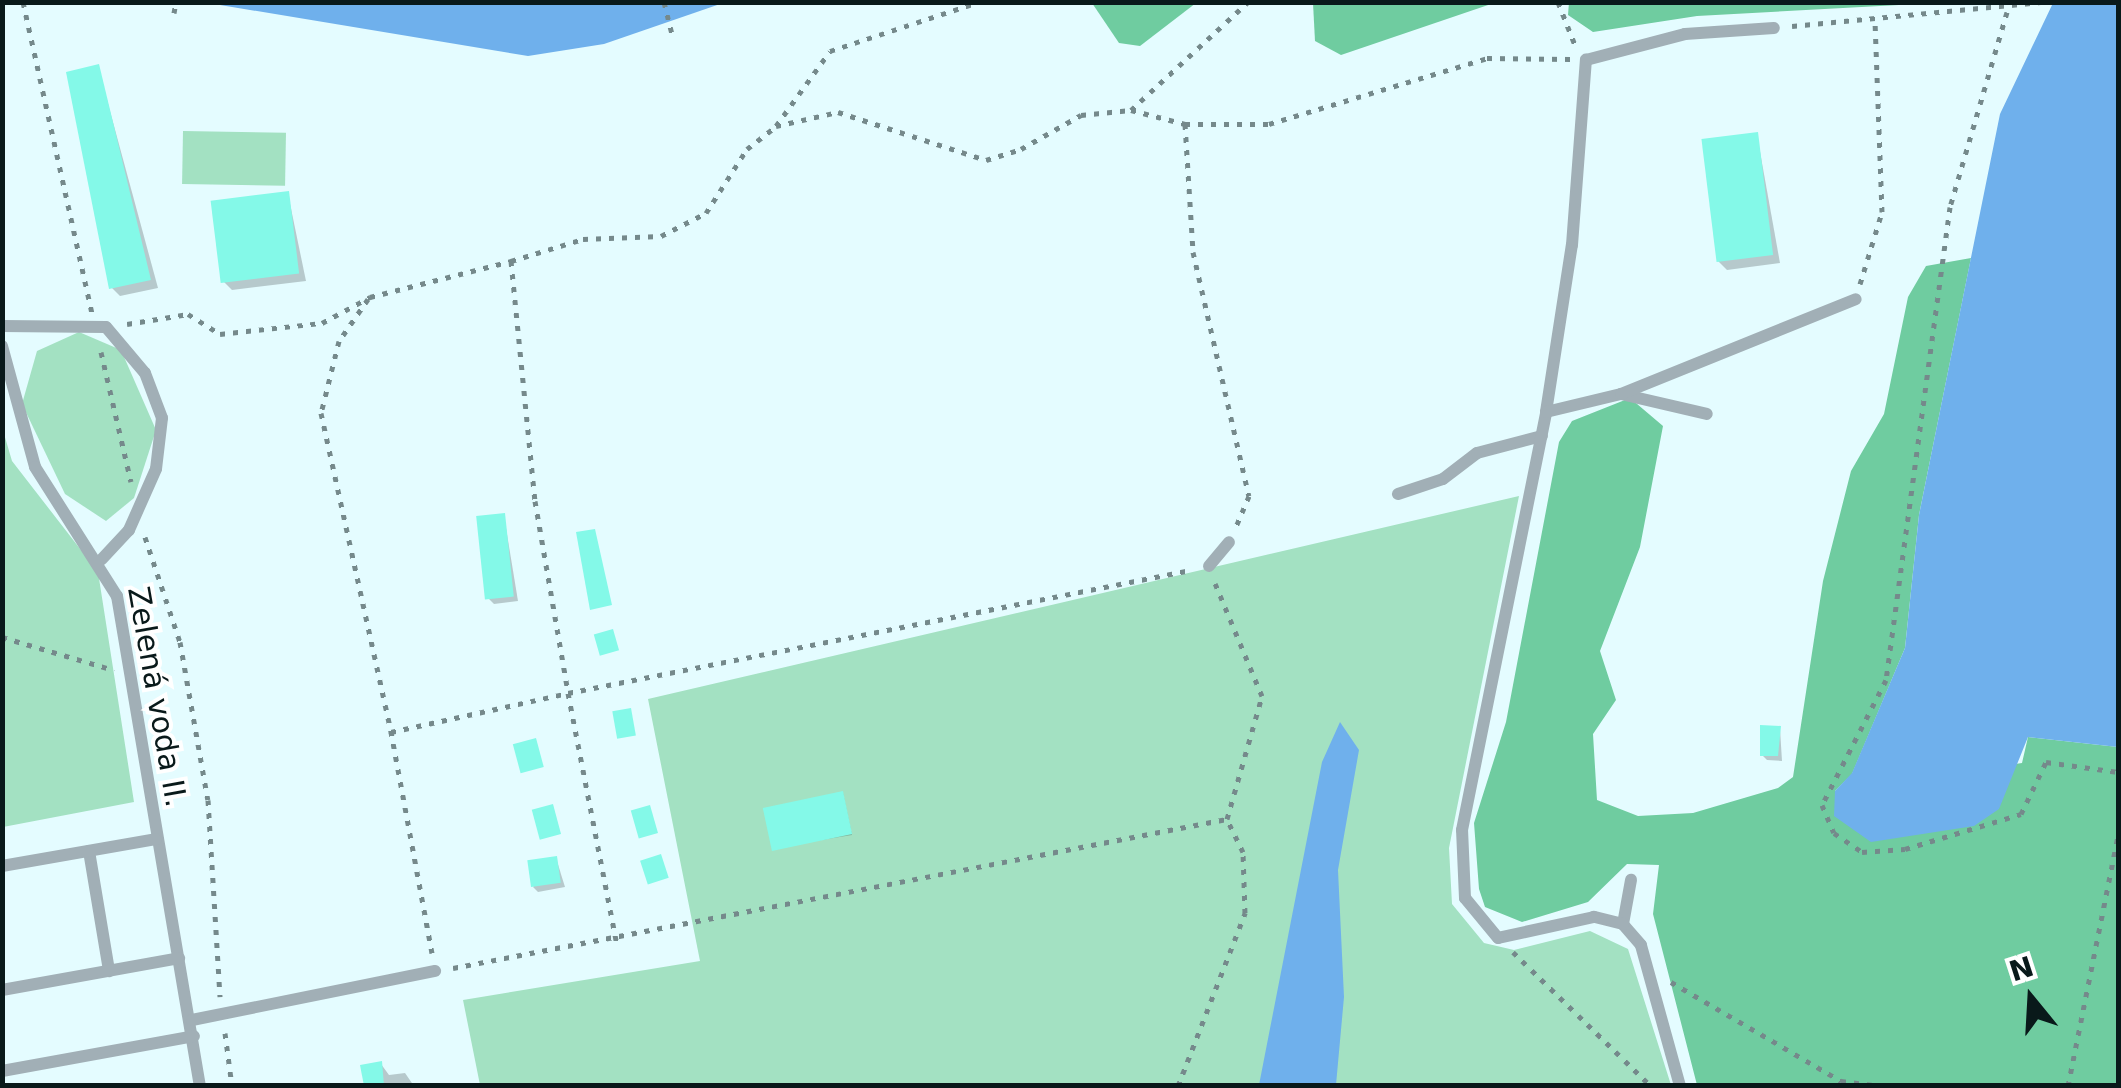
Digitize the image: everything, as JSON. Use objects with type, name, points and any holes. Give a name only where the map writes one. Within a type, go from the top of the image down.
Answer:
[{"type":"lane","points":[[1623,924],[1594,917],[1498,938],[1465,898],[1462,830],[1546,412],[1572,245],[1586,60],[1669,37],[1774,28]]},
{"type":"lane","points":[[1546,412],[1621,394],[1856,300]]},
{"type":"lane","points":[[2,326],[101,330],[133,349],[162,418],[138,514],[102,558]]},
{"type":"lane","name":"Zelená voda II.","points":[[2,346],[35,467],[102,558],[132,674],[156,839],[192,1020],[200,1086]]},
{"type":"lane","points":[[1621,394],[1707,414]]},
{"type":"lane","points":[[1398,494],[1443,479],[1477,452],[1542,436]]},
{"type":"lane","points":[[1208,566],[1229,542]]},
{"type":"lane","points":[[2,866],[156,839]]},
{"type":"lane","points":[[88,851],[109,971]]},
{"type":"lane","points":[[1631,880],[1623,924],[1653,982],[1680,1086]]},
{"type":"lane","points":[[2,990],[180,958]]},
{"type":"lane","points":[[192,1020],[435,971]]},
{"type":"lane","points":[[2,1072],[194,1036]]},
{"type":"path","points":[[23,2],[92,312]]},
{"type":"path","points":[[174,13],[176,2]]},
{"type":"path","points":[[664,2],[672,34]]},
{"type":"path","points":[[131,483],[101,330],[188,314],[220,334],[322,322],[370,297],[583,240],[662,236],[706,212],[746,149],[776,126],[830,51],[978,2]]},
{"type":"path","points":[[1131,110],[1248,2]]},
{"type":"path","points":[[776,126],[838,112],[986,160],[1081,116],[1131,110],[1185,124],[1269,124],[1487,58],[1586,60],[1558,2]]},
{"type":"path","points":[[1774,28],[2007,12],[2044,2]]},
{"type":"path","points":[[2007,12],[1950,206],[1886,680],[1822,805],[1834,833],[1862,852],[1905,848],[2020,814],[2046,762],[2118,772]]},
{"type":"path","points":[[1856,300],[1882,212],[1875,21]]},
{"type":"path","points":[[1185,124],[1193,252],[1249,496],[1229,542]]},
{"type":"path","points":[[511,261],[535,501],[617,944]]},
{"type":"path","points":[[370,297],[339,341],[321,413],[390,732],[435,971],[617,944],[1228,819]]},
{"type":"path","points":[[149,551],[180,642],[208,800],[219,991]]},
{"type":"path","points":[[390,732],[1208,566],[1262,696],[1228,819],[1243,852],[1244,913],[1178,1086]]},
{"type":"path","points":[[2,637],[132,674]]},
{"type":"path","points":[[2068,1086],[2118,836]]},
{"type":"path","points":[[1498,938],[1650,1086]]},
{"type":"path","points":[[1653,982],[1702,995],[1841,1081],[1882,1086]]},
{"type":"path","points":[[225,1037],[232,1086]]},
{"type":"green space","points":[[1092,2],[1196,3],[1140,46],[1119,43]]},
{"type":"green space","points":[[1569,2],[1936,3],[1697,16],[1593,32],[1568,15]]},
{"type":"green space","points":[[1313,3],[1494,3],[1341,55],[1315,41]]},
{"type":"green space","points":[[183,131],[286,133],[285,186],[182,184]]},
{"type":"green space","points":[[1971,258],[1919,515],[1905,648],[1852,774],[1835,791],[2022,763],[2028,737],[2118,747],[2118,1085],[1697,1085],[1653,914],[1659,865],[1627,864],[1588,902],[1522,922],[1485,907],[1479,889],[1474,823],[1506,722],[1559,442],[1572,421],[1630,398],[1663,426],[1640,547],[1600,651],[1616,700],[1593,734],[1597,800],[1638,816],[1693,813],[1778,788],[1793,777],[1823,581],[1851,471],[1884,414],[1908,297],[1926,266]]},
{"type":"green space","points":[[79,332],[121,350],[156,430],[134,498],[106,521],[65,494],[22,404],[37,351]]},
{"type":"green space","points":[[2,427],[12,461],[98,572],[134,802],[3,827]]},
{"type":"green space","points":[[1519,496],[1449,848],[1452,904],[1484,943],[1514,950],[1590,931],[1628,949],[1671,1085],[480,1085],[463,1000],[700,961],[648,699]]},
{"type":"water","points":[[208,3],[723,3],[604,44],[528,56]]},
{"type":"water","points":[[2053,3],[2118,3],[2118,747],[2028,737],[1999,809],[1974,826],[1871,842],[1834,816],[1835,791],[1852,773],[1905,648],[1919,515],[2000,114]]},
{"type":"water","points":[[1340,722],[1359,750],[1338,870],[1344,997],[1336,1085],[1259,1085],[1322,762]]},
{"type":"building","points":[[99,64],[151,280],[109,289],[66,72]]},
{"type":"building","points":[[1758,132],[1773,255],[1717,262],[1701,139]]},
{"type":"building","points":[[289,191],[299,273],[221,283],[211,201]]},
{"type":"building","points":[[505,513],[514,597],[485,600],[476,516]]},
{"type":"building","points":[[595,529],[612,605],[590,610],[576,532]]},
{"type":"building","points":[[613,629],[619,650],[600,656],[594,635]]},
{"type":"building","points":[[631,708],[636,736],[617,739],[612,711]]},
{"type":"building","points":[[1760,725],[1781,726],[1778,756],[1760,756]]},
{"type":"building","points":[[536,738],[544,767],[521,773],[513,744]]},
{"type":"building","points":[[843,791],[852,834],[772,851],[763,808]]},
{"type":"building","points":[[553,804],[561,834],[540,840],[532,810]]},
{"type":"building","points":[[650,805],[658,833],[639,838],[631,811]]},
{"type":"building","points":[[661,854],[669,878],[648,885],[640,861]]},
{"type":"building","points":[[557,856],[561,883],[531,887],[527,860]]},
{"type":"building","points":[[382,1061],[384,1086],[364,1086],[360,1065]]}]
